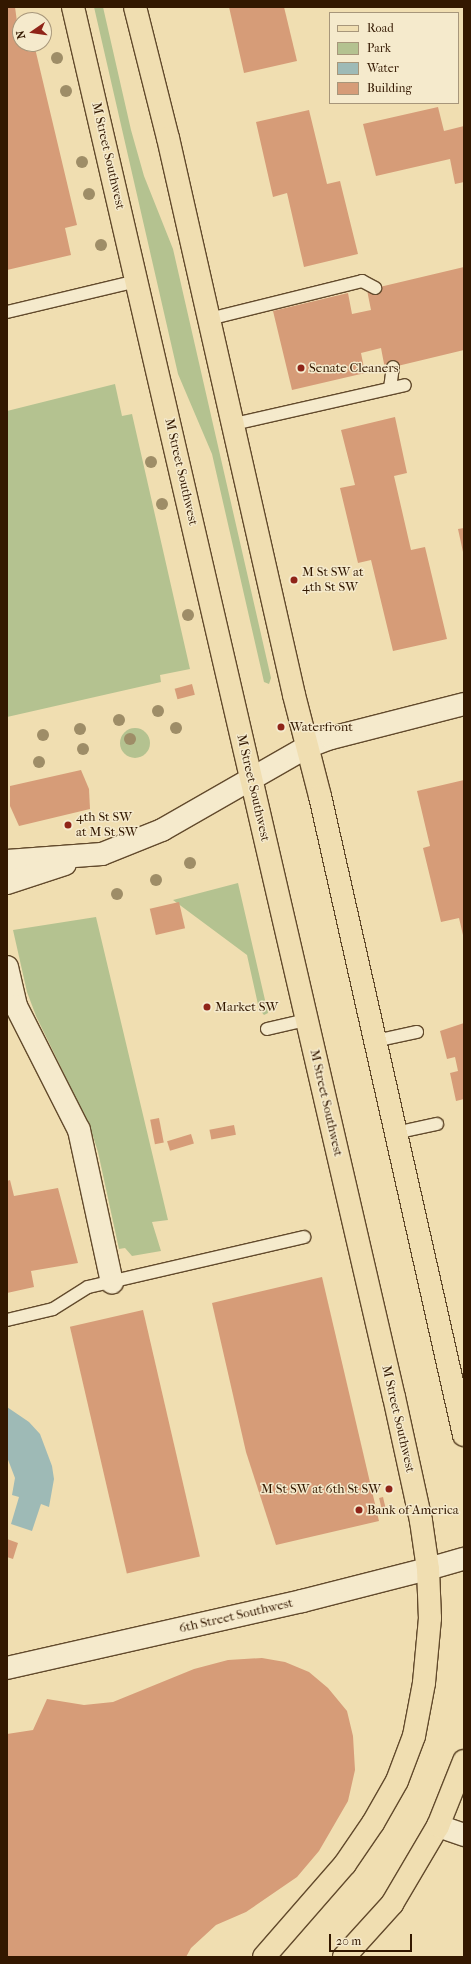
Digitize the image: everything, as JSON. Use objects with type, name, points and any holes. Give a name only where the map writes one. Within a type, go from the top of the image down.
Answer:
[{"type":"main road","name":"M Street Southwest","points":[[73,7],[394,1397],[421,1520],[428,1569],[430,1618],[424,1683],[414,1736],[397,1781],[373,1823],[345,1864],[264,1957]]},
{"type":"main road","points":[[135,7],[234,424],[464,1435]]},
{"type":"main road","points":[[344,1957],[392,1904],[438,1826],[464,1761]]},
{"type":"street","points":[[7,861],[83,857],[102,854],[162,830],[211,805],[251,779],[307,747],[349,731],[464,704]]},
{"type":"street","points":[[7,883],[83,857]]},
{"type":"street","points":[[7,967],[16,1006],[79,1130],[112,1282]]},
{"type":"street","name":"6th Street Southwest","points":[[7,1668],[302,1601],[464,1559]]},
{"type":"street","points":[[438,1826],[464,1835]]},
{"type":"lane","points":[[7,312],[137,281]]},
{"type":"lane","points":[[209,319],[362,281],[376,288]]},
{"type":"lane","points":[[390,388],[393,367]]},
{"type":"lane","points":[[234,424],[405,385]]},
{"type":"lane","points":[[267,1029],[306,1020]]},
{"type":"lane","points":[[375,1041],[417,1032]]},
{"type":"lane","points":[[395,1133],[437,1124]]},
{"type":"lane","points":[[7,1320],[53,1309],[64,1304],[79,1291],[304,1237]]},
{"type":"green space","points":[[94,7],[103,7],[131,130],[144,176],[173,249],[271,678],[269,684],[264,682],[212,454],[178,374]]},
{"type":"green space","points":[[115,384],[122,416],[132,414],[190,669],[160,675],[161,682],[7,717],[7,411]]},
{"type":"green space","points":[[135,728],[141,729],[149,737],[149,749],[141,757],[135,758],[129,757],[121,749],[120,743],[121,737],[129,729]]},
{"type":"green space","points":[[238,883],[268,1013],[264,1015],[259,1009],[247,955],[173,900]]},
{"type":"green space","points":[[96,917],[168,1220],[152,1222],[161,1251],[132,1256],[125,1248],[119,1249],[98,1152],[90,1127],[36,1016],[27,992],[13,930]]},
{"type":"water","points":[[7,1407],[29,1422],[40,1434],[52,1466],[54,1479],[49,1507],[41,1504],[32,1531],[11,1524],[19,1497],[12,1495],[15,1478],[7,1457]]},
{"type":"building","points":[[15,7],[16,12],[12,12],[12,52],[36,52],[77,225],[65,228],[71,255],[7,270],[7,8]]},
{"type":"building","points":[[229,7],[284,7],[297,61],[244,73]]},
{"type":"building","points":[[438,107],[444,131],[464,126],[464,182],[455,184],[450,159],[376,176],[363,124]]},
{"type":"building","points":[[309,110],[327,184],[340,181],[358,254],[304,267],[287,193],[273,197],[256,122]]},
{"type":"building","points":[[464,267],[464,350],[385,369],[381,348],[361,353],[365,373],[292,390],[273,311],[348,293],[352,314],[371,310],[367,290]]},
{"type":"building","points":[[395,417],[407,473],[394,476],[411,550],[425,547],[447,639],[393,651],[371,560],[358,563],[340,488],[355,485],[341,430]]},
{"type":"building","points":[[464,528],[464,552],[463,552],[458,529]]},
{"type":"building","points":[[192,684],[195,695],[177,699],[175,689]]},
{"type":"building","points":[[81,770],[89,789],[90,809],[19,826],[10,806],[10,786]]},
{"type":"building","points":[[464,780],[463,935],[459,918],[441,922],[423,848],[430,846],[417,791]]},
{"type":"building","points":[[179,902],[185,928],[156,935],[150,909]]},
{"type":"building","points":[[464,1023],[464,1099],[456,1101],[450,1073],[458,1071],[455,1057],[447,1059],[440,1031]]},
{"type":"building","points":[[159,1118],[164,1143],[155,1144],[150,1120]]},
{"type":"building","points":[[234,1125],[236,1135],[211,1140],[209,1130]]},
{"type":"building","points":[[191,1134],[194,1144],[170,1151],[167,1141]]},
{"type":"building","points":[[10,1180],[14,1196],[58,1188],[78,1263],[31,1271],[34,1287],[7,1293],[7,1181]]},
{"type":"building","points":[[322,1277],[379,1521],[276,1545],[246,1452],[212,1303]]},
{"type":"building","points":[[143,1310],[200,1557],[127,1573],[70,1327]]},
{"type":"building","points":[[383,1497],[387,1514],[383,1514],[379,1498]]},
{"type":"building","points":[[7,1539],[18,1543],[13,1559],[7,1557]]},
{"type":"building","points":[[262,1658],[285,1662],[309,1672],[328,1688],[347,1711],[353,1736],[355,1770],[348,1801],[319,1851],[297,1877],[246,1912],[216,1925],[191,1948],[186,1957],[7,1957],[7,1734],[33,1730],[47,1699],[84,1705],[113,1702],[194,1669],[228,1660]]},
{"type":"place","name":"Senate Cleaners","points":[[301,368]]},
{"type":"place","name":"M St SW at 4th St SW","points":[[294,580]]},
{"type":"place","name":"Waterfront","points":[[281,727]]},
{"type":"place","name":"4th St SW at M St SW","points":[[68,825]]},
{"type":"place","name":"Market SW","points":[[207,1007]]},
{"type":"place","name":"M St SW at 6th St SW","points":[[389,1489]]},
{"type":"place","name":"Bank of America","points":[[359,1510]]}]
